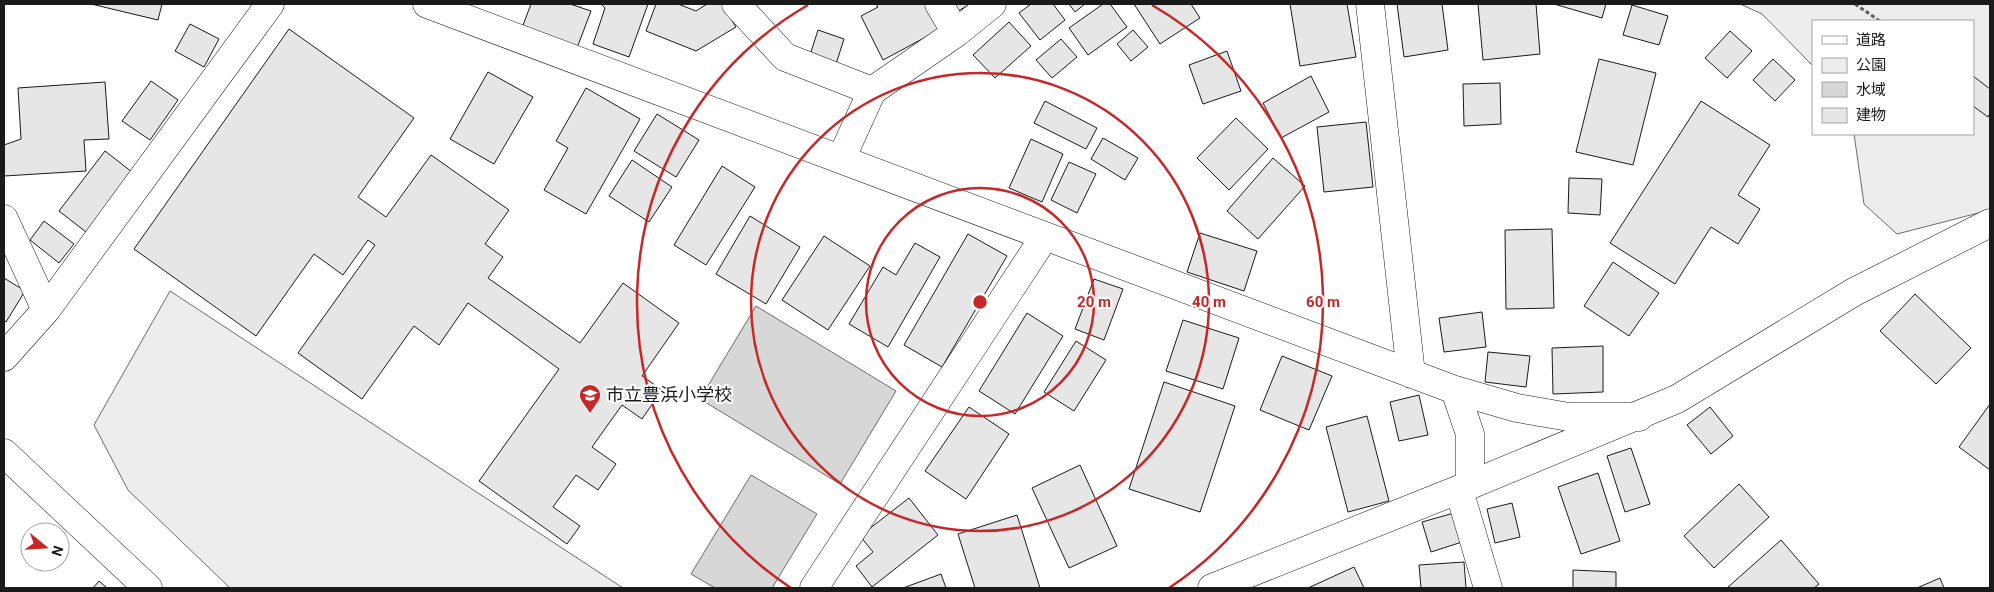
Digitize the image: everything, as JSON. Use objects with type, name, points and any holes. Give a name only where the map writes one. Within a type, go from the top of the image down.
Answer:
[{"type":"street","points":[[4,357],[46,310],[270,4]]},
{"type":"street","points":[[427,4],[1454,390],[1517,408],[1569,417],[1639,416]]},
{"type":"street","points":[[736,4],[784,57],[872,91]]},
{"type":"street","points":[[939,4],[956,33]]},
{"type":"street","points":[[841,159],[872,91],[956,33],[992,4]]},
{"type":"street","points":[[1370,4],[1411,374]]},
{"type":"street","points":[[4,219],[46,310]]},
{"type":"street","points":[[1222,586],[1465,488],[1677,399],[1854,292],[1990,223]]},
{"type":"street","points":[[814,588],[1045,236]]},
{"type":"street","points":[[1454,390],[1470,434],[1465,488],[1488,588]]},
{"type":"street","points":[[5,458],[148,588]]},
{"type":"path","points":[[1854,4],[1878,20]]},
{"type":"green space","points":[[1740,4],[1990,4],[1990,210],[1897,234],[1864,204],[1854,135],[1974,135],[1974,20],[1812,20],[1812,65],[1762,14]]},
{"type":"green space","points":[[170,291],[623,588],[230,588],[128,490],[94,425]]},
{"type":"water","points":[[756,306],[896,391],[840,484],[700,399]]},
{"type":"water","points":[[751,475],[817,514],[772,588],[715,588],[691,574]]},
{"type":"building","points":[[91,4],[162,4],[158,20]]},
{"type":"building","points":[[531,4],[570,4],[591,11],[577,48],[522,28]]},
{"type":"building","points":[[601,4],[648,4],[629,57],[593,44],[605,8]]},
{"type":"building","points":[[656,4],[678,4],[696,11],[707,4],[722,4],[736,27],[696,51],[646,31]]},
{"type":"building","points":[[876,4],[925,4],[939,30],[883,60],[861,16],[878,7]]},
{"type":"building","points":[[949,4],[970,4],[955,13]]},
{"type":"building","points":[[1031,4],[1053,4],[1065,20],[1040,40],[1019,13]]},
{"type":"building","points":[[1069,4],[1085,4],[1075,12]]},
{"type":"building","points":[[1103,4],[1110,4],[1127,27],[1088,55],[1069,28]]},
{"type":"building","points":[[1134,4],[1191,4],[1200,18],[1160,44]]},
{"type":"building","points":[[1290,4],[1347,4],[1356,57],[1300,66]]},
{"type":"building","points":[[1397,4],[1442,4],[1448,50],[1404,57]]},
{"type":"building","points":[[1478,4],[1536,4],[1540,54],[1483,60]]},
{"type":"building","points":[[1554,4],[1606,4],[1602,18]]},
{"type":"building","points":[[1632,5],[1668,16],[1659,45],[1623,35]]},
{"type":"building","points":[[1009,22],[1031,46],[995,78],[973,55]]},
{"type":"building","points":[[190,24],[219,39],[204,67],[175,51]]},
{"type":"building","points":[[289,29],[414,118],[358,197],[386,217],[431,155],[509,210],[485,244],[503,257],[488,278],[580,343],[623,283],[679,323],[642,376],[662,390],[642,419],[622,405],[592,447],[616,464],[598,490],[576,475],[553,507],[580,526],[567,544],[479,481],[559,369],[468,303],[439,345],[414,326],[362,399],[298,353],[375,245],[368,240],[343,275],[314,254],[256,336],[134,249]]},
{"type":"building","points":[[818,30],[844,39],[836,64],[810,55]]},
{"type":"building","points":[[1133,30],[1148,47],[1131,61],[1117,44]]},
{"type":"building","points":[[1730,31],[1752,51],[1727,78],[1705,58]]},
{"type":"building","points":[[1061,39],[1077,57],[1052,78],[1036,60]]},
{"type":"building","points":[[1227,51],[1241,91],[1203,104],[1189,65]]},
{"type":"building","points":[[1599,59],[1656,73],[1633,165],[1576,152]]},
{"type":"building","points":[[1773,59],[1795,80],[1775,101],[1753,80]]},
{"type":"building","points":[[488,72],[533,97],[494,164],[450,139]]},
{"type":"building","points":[[1311,76],[1329,112],[1281,138],[1263,103]]},
{"type":"building","points":[[1974,77],[1990,89],[1990,113],[1988,117],[1974,107]]},
{"type":"building","points":[[151,81],[178,100],[150,140],[122,121]]},
{"type":"building","points":[[105,82],[109,139],[84,140],[86,171],[4,176],[4,145],[21,139],[18,88]]},
{"type":"building","points":[[1500,83],[1501,124],[1464,126],[1463,84]]},
{"type":"building","points":[[586,88],[640,119],[586,214],[544,190],[568,148],[556,141]]},
{"type":"building","points":[[1045,101],[1097,128],[1086,149],[1034,123]]},
{"type":"building","points":[[1701,101],[1770,145],[1738,195],[1760,209],[1738,244],[1711,227],[1675,284],[1610,243]]},
{"type":"building","points":[[657,114],[699,140],[676,177],[634,151]]},
{"type":"building","points":[[1236,118],[1268,149],[1229,190],[1197,158]]},
{"type":"building","points":[[1366,122],[1373,187],[1324,192],[1317,127]]},
{"type":"building","points":[[1103,138],[1138,158],[1125,180],[1091,159]]},
{"type":"building","points":[[1031,139],[1063,154],[1042,202],[1009,188]]},
{"type":"building","points":[[105,151],[132,172],[86,232],[59,211]]},
{"type":"building","points":[[1273,158],[1305,186],[1258,239],[1227,211]]},
{"type":"building","points":[[632,160],[672,187],[649,222],[609,196]]},
{"type":"building","points":[[1069,162],[1096,174],[1077,213],[1051,200]]},
{"type":"building","points":[[722,166],[755,187],[706,265],[674,245]]},
{"type":"building","points":[[1569,178],[1602,179],[1600,215],[1568,213]]},
{"type":"building","points":[[750,216],[800,247],[766,304],[716,274]]},
{"type":"building","points":[[44,221],[74,244],[59,263],[30,240]]},
{"type":"building","points":[[1552,229],[1554,308],[1506,309],[1505,230]]},
{"type":"building","points":[[1200,233],[1257,251],[1244,291],[1187,272]]},
{"type":"building","points":[[968,234],[1007,256],[942,367],[904,345]]},
{"type":"building","points":[[824,236],[870,266],[828,330],[782,300]]},
{"type":"building","points":[[915,243],[940,257],[888,347],[849,324],[883,267],[896,275]]},
{"type":"building","points":[[1613,262],[1659,293],[1629,336],[1584,306]]},
{"type":"building","points":[[4,278],[25,291],[6,322],[4,320]]},
{"type":"building","points":[[1094,279],[1123,289],[1104,340],[1075,329]]},
{"type":"building","points":[[1915,294],[1971,348],[1936,384],[1880,331]]},
{"type":"building","points":[[1482,312],[1486,347],[1444,352],[1439,318]]},
{"type":"building","points":[[1027,313],[1063,336],[1015,414],[979,391]]},
{"type":"building","points":[[1183,320],[1239,338],[1223,389],[1166,371]]},
{"type":"building","points":[[1076,341],[1106,360],[1074,411],[1044,392]]},
{"type":"building","points":[[1603,346],[1603,392],[1553,394],[1552,348]]},
{"type":"building","points":[[1488,352],[1530,356],[1526,387],[1485,382]]},
{"type":"building","points":[[1282,356],[1332,376],[1309,430],[1260,410]]},
{"type":"building","points":[[1164,382],[1235,406],[1200,512],[1129,489]]},
{"type":"building","points":[[1419,395],[1428,435],[1399,441],[1390,402]]},
{"type":"building","points":[[1990,404],[1990,470],[1959,447]]},
{"type":"building","points":[[969,407],[1009,434],[966,499],[925,471]]},
{"type":"building","points":[[1710,407],[1733,436],[1711,454],[1687,425]]},
{"type":"building","points":[[1367,416],[1389,501],[1348,512],[1326,427]]},
{"type":"building","points":[[1631,448],[1650,504],[1625,512],[1607,456]]},
{"type":"building","points":[[1080,465],[1117,546],[1069,568],[1032,488]]},
{"type":"building","points":[[1598,473],[1620,541],[1581,554],[1558,487]]},
{"type":"building","points":[[1739,484],[1769,517],[1714,568],[1684,536]]},
{"type":"building","points":[[909,498],[938,535],[872,587],[856,566],[873,552],[860,536]]},
{"type":"building","points":[[1512,503],[1520,537],[1495,543],[1487,509]]},
{"type":"building","points":[[1454,513],[1462,542],[1431,552],[1422,522]]},
{"type":"building","points":[[1017,515],[1040,588],[975,588],[958,534]]},
{"type":"building","points":[[1781,540],[1819,584],[1814,588],[1727,588]]},
{"type":"building","points":[[1464,562],[1466,588],[1421,588],[1419,565]]},
{"type":"building","points":[[1354,567],[1364,588],[1308,588]]},
{"type":"building","points":[[1573,570],[1616,572],[1616,588],[1573,588]]},
{"type":"building","points":[[941,574],[946,588],[903,588]]},
{"type":"building","points":[[1940,578],[1944,588],[1917,588]]},
{"type":"building","points":[[99,581],[107,588],[93,588]]},
{"type":"place","name":"市立豊浜小学校","points":[[590,414]]}]
